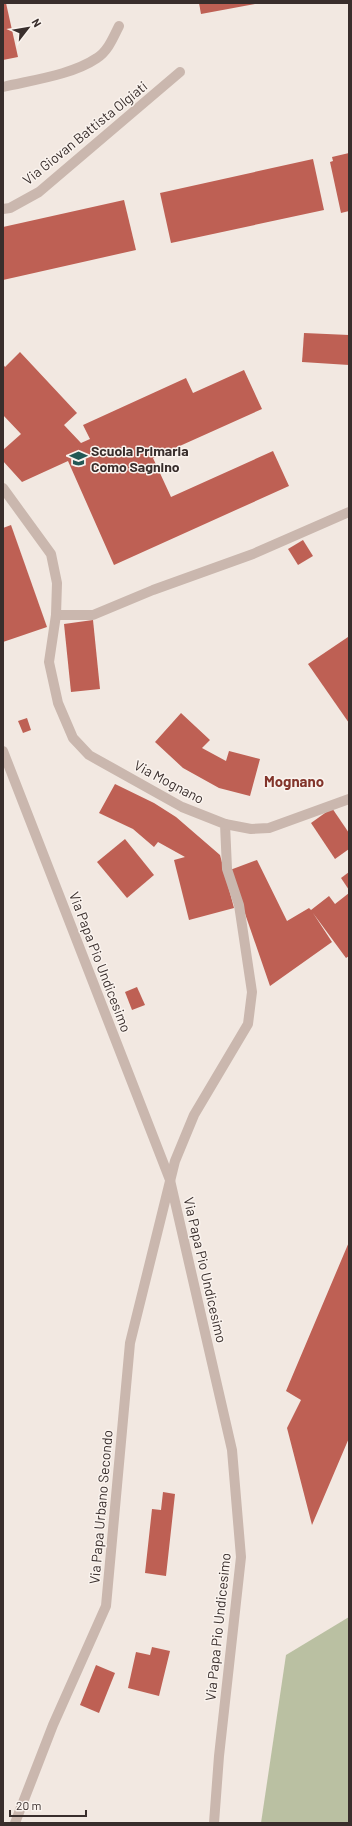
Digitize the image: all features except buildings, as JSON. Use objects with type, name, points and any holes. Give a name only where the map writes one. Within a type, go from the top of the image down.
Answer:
[{"type":"street","points":[[3,87],[76,69],[97,58],[111,43],[119,26]]},
{"type":"street","name":"Via Giovan Battista Olgiati","points":[[3,209],[10,208],[39,192],[180,72]]},
{"type":"street","name":"Via Mognano","points":[[3,488],[51,554],[57,584],[56,615],[49,662],[58,703],[73,738],[89,755],[182,807],[225,824],[251,829],[269,828],[349,799]]},
{"type":"street","points":[[56,615],[93,615],[153,590],[253,554],[349,512]]},
{"type":"street","name":"Via Papa Pio Undicesimo","points":[[3,751],[170,1180],[232,1450],[241,1557],[219,1756],[214,1823]]},
{"type":"street","points":[[170,1180],[175,1161],[194,1115],[248,1024],[252,992],[239,905],[227,869],[225,824]]},
{"type":"street","name":"Via Papa Urbano Secondo","points":[[15,1823],[53,1725],[106,1606],[130,1343],[170,1180]]},
{"type":"green space","points":[[349,1617],[349,1823],[261,1823],[286,1655]]},
{"type":"place","name":"Scuola Primaria Como Sagnino","points":[[78,459]]},
{"type":"district","name":"Mognano","points":[[294,782]]}]
